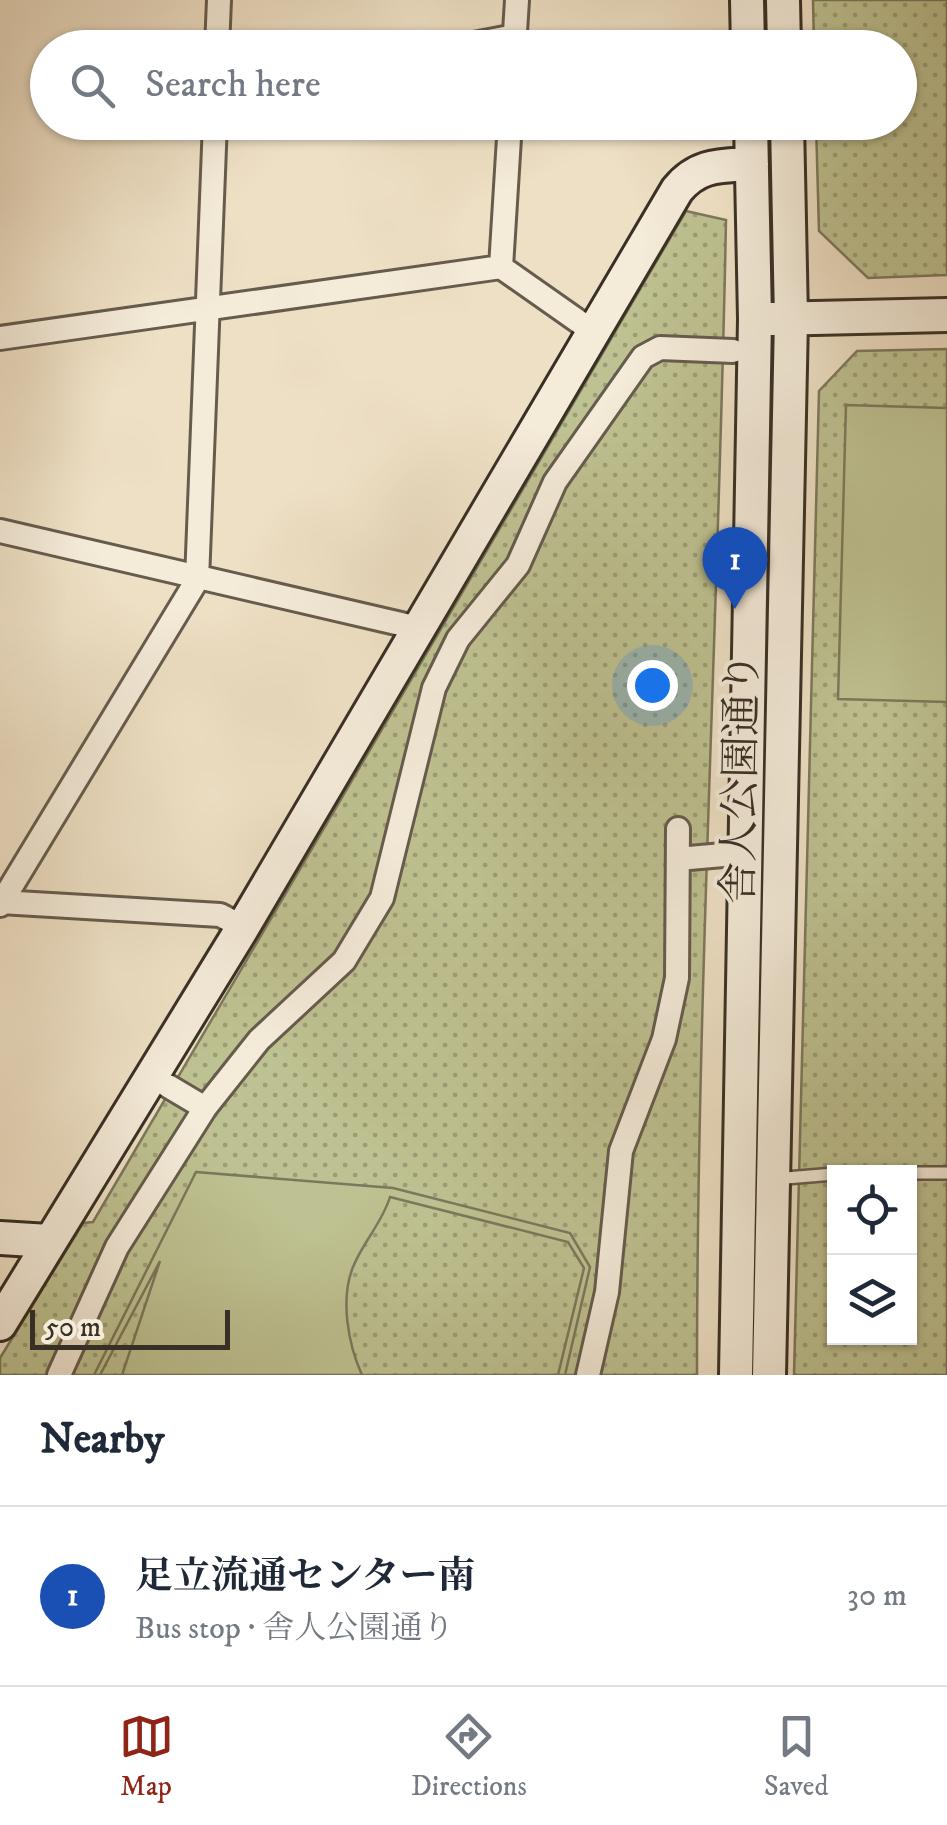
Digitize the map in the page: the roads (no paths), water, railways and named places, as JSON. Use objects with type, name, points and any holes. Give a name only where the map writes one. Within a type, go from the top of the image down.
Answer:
[{"type":"street","points":[[218,30],[219,0]]},
{"type":"street","points":[[516,30],[517,0]]},
{"type":"street","points":[[747,0],[748,30]]},
{"type":"street","points":[[783,0],[784,30]]},
{"type":"street","points":[[214,140],[197,580],[1,903],[220,915],[243,927]]},
{"type":"street","points":[[501,267],[509,140]]},
{"type":"street","name":"舎人公園通り","points":[[736,1375],[756,319],[751,140]]},
{"type":"street","name":"舎人公園通り","points":[[769,1375],[791,318],[786,140]]},
{"type":"street","points":[[0,1324],[243,927],[435,639],[595,333],[690,174],[707,167],[752,164]]},
{"type":"street","points":[[0,338],[501,267],[595,333]]},
{"type":"street","points":[[756,319],[947,314]]},
{"type":"street","points":[[59,1375],[116,1247],[205,1108],[259,1040],[344,961],[382,898],[434,688],[435,639],[518,565],[555,482],[643,357],[660,348],[733,351]]},
{"type":"street","points":[[0,531],[435,639]]},
{"type":"street","points":[[588,1375],[606,1292],[621,1151],[664,1040],[678,978],[678,829]]},
{"type":"street","points":[[678,859],[723,855]]},
{"type":"street","points":[[168,1086],[205,1108]]},
{"type":"street","points":[[0,1238],[49,1241]]},
{"type":"lane","points":[[917,1173],[947,1173]]},
{"type":"lane","points":[[772,1179],[827,1175]]},
{"type":"place","name":"足立流通センター南","points":[[735,609]]}]
